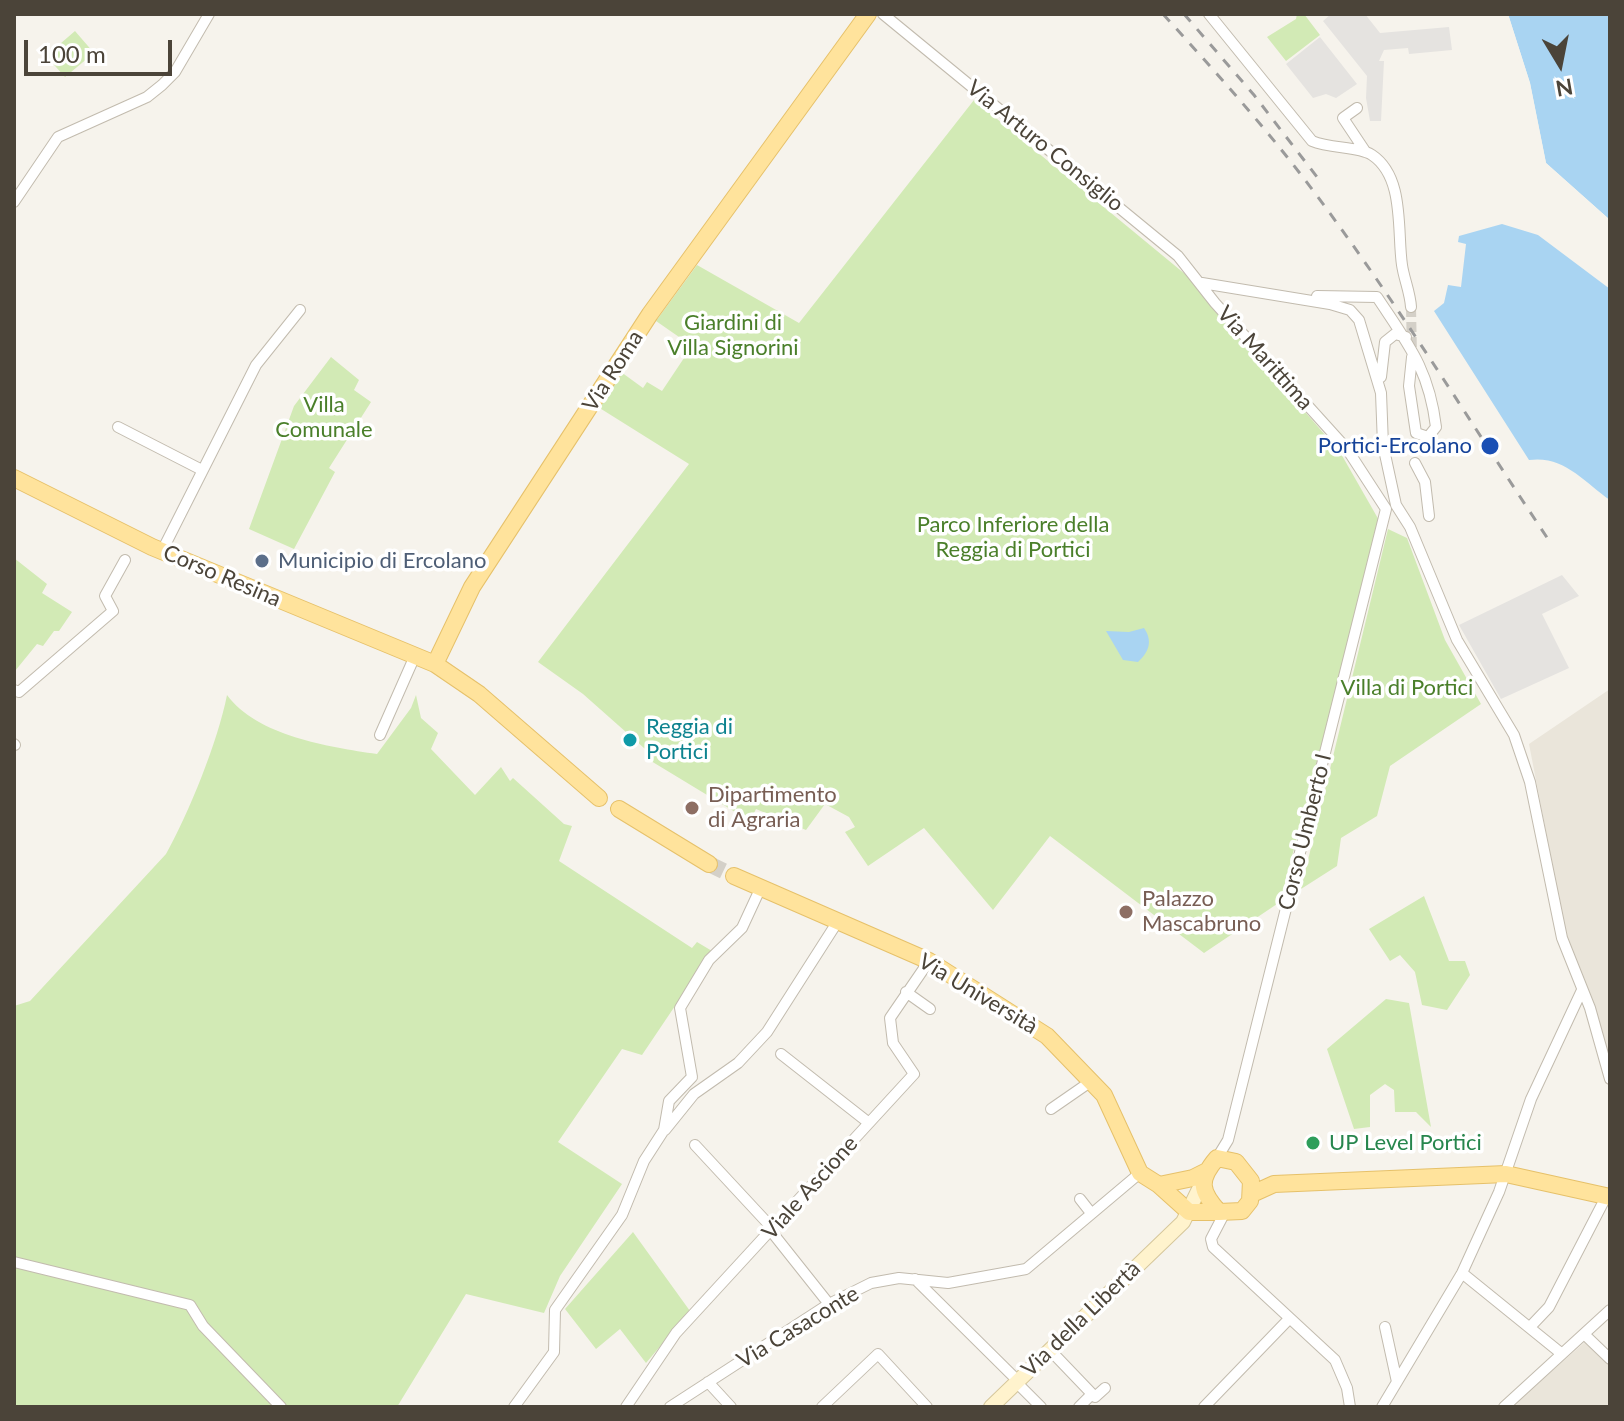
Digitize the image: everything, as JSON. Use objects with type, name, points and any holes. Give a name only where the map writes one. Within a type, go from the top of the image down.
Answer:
[{"type":"main road","name":"Via Roma","points":[[435,664],[472,587],[650,314],[868,14]]},
{"type":"main road","name":"Corso Resina","points":[[14,478],[162,551],[414,658],[435,664]]},
{"type":"main road","points":[[435,664],[479,694],[599,798]]},
{"type":"main road","points":[[619,809],[709,864]]},
{"type":"main road","name":"Via Università","points":[[734,876],[929,961],[1047,1036],[1104,1095],[1140,1173]]},
{"type":"main road","points":[[1159,1185],[1193,1178],[1214,1168],[1274,1184],[1506,1174],[1608,1196]]},
{"type":"main road","points":[[1214,1168],[1222,1213]]},
{"type":"main road","points":[[1140,1173],[1159,1185],[1189,1212],[1242,1211],[1252,1194],[1274,1184]]},
{"type":"main road","points":[[1248,1176],[1252,1194]]},
{"type":"street","points":[[14,202],[58,137],[147,97],[162,85],[175,72],[209,14]]},
{"type":"street","name":"Via Arturo Consiglio","points":[[883,14],[1178,256],[1202,283]]},
{"type":"street","points":[[1209,14],[1312,141],[1334,148],[1365,151]]},
{"type":"street","points":[[1357,108],[1343,118],[1365,151],[1384,169],[1399,209],[1402,269],[1411,307]]},
{"type":"street","points":[[1202,283],[1350,310],[1359,320],[1378,362],[1383,445],[1393,514],[1457,640],[1514,735],[1530,782],[1562,938],[1610,1079]]},
{"type":"street","name":"Via Marittima","points":[[1202,283],[1215,303],[1347,449],[1393,514]]},
{"type":"street","points":[[1215,303],[1223,293],[1235,289]]},
{"type":"street","points":[[1272,294],[1377,297],[1410,341],[1435,418],[1435,432],[1428,437],[1416,433],[1409,386],[1412,357]]},
{"type":"street","points":[[162,551],[261,358],[300,310]]},
{"type":"street","points":[[1378,362],[1389,336],[1400,333],[1410,341]]},
{"type":"street","points":[[118,427],[202,470]]},
{"type":"street","points":[[1415,463],[1425,482],[1429,516]]},
{"type":"street","name":"Corso Umberto I","points":[[1214,1168],[1228,1140],[1393,514]]},
{"type":"street","points":[[14,690],[19,692],[113,611],[105,596],[125,560]]},
{"type":"street","points":[[380,735],[414,658]]},
{"type":"street","points":[[664,1130],[669,1101],[692,1077],[680,1008],[709,960],[742,928],[761,887]]},
{"type":"street","points":[[514,1407],[554,1352],[555,1310],[622,1215],[644,1161],[664,1130],[694,1094],[738,1063],[767,1032],[838,921]]},
{"type":"street","name":"Viale Ascione","points":[[626,1407],[676,1333],[914,1074],[893,1043],[890,1018],[929,961]]},
{"type":"street","points":[[1382,1407],[1462,1273],[1506,1174],[1510,1153],[1531,1099],[1582,990]]},
{"type":"street","points":[[906,992],[930,1009]]},
{"type":"street","points":[[781,1054],[869,1123]]},
{"type":"street","points":[[1051,1109],[1090,1082]]},
{"type":"street","points":[[695,1145],[772,1230],[829,1304]]},
{"type":"street","name":"Via della Libertà","points":[[991,1407],[1171,1233],[1189,1212],[1214,1168]]},
{"type":"street","name":"Via Casaconte","points":[[670,1407],[829,1304],[871,1283],[915,1279],[948,1283],[971,1281],[1026,1269],[1140,1173]]},
{"type":"street","points":[[1530,1327],[1549,1307],[1608,1196]]},
{"type":"street","points":[[1080,1199],[1091,1213]]},
{"type":"street","points":[[1222,1213],[1211,1239],[1213,1247],[1288,1320],[1335,1360],[1347,1388],[1350,1407]]},
{"type":"street","points":[[14,1262],[190,1305],[203,1326],[281,1407]]},
{"type":"street","points":[[1462,1273],[1562,1354]]},
{"type":"street","points":[[915,1279],[1041,1407]]},
{"type":"street","points":[[1504,1407],[1610,1310]]},
{"type":"street","points":[[1204,1407],[1288,1320]]},
{"type":"street","points":[[1385,1327],[1397,1382]]},
{"type":"street","points":[[1584,1334],[1610,1359]]},
{"type":"street","points":[[1049,1349],[1095,1397],[1105,1388]]},
{"type":"street","points":[[822,1407],[878,1354],[927,1407]]},
{"type":"street","points":[[708,1382],[731,1407]]},
{"type":"street","points":[[1079,1407],[1092,1394]]},
{"type":"shaded area","points":[[1331,14],[1365,14],[1380,33],[1449,27],[1452,50],[1409,54],[1408,48],[1384,50],[1379,61],[1384,61],[1381,121],[1370,121],[1366,98],[1367,76],[1323,21]]},
{"type":"shaded area","points":[[1320,37],[1357,84],[1336,98],[1326,94],[1313,98],[1286,64]]},
{"type":"shaded area","points":[[1562,575],[1579,596],[1542,614],[1569,668],[1501,699],[1459,625]]},
{"type":"shaded area","points":[[1610,689],[1610,1068],[1565,930],[1529,744]]},
{"type":"shaded area","points":[[1585,1342],[1610,1365],[1610,1407],[1511,1407]]},
{"type":"green space","points":[[1297,14],[1304,14],[1320,35],[1286,61],[1267,37],[1296,19]]},
{"type":"green space","points":[[75,31],[94,53],[65,77],[46,56]]},
{"type":"green space","name":"Parco Inferiore della Reggia di Portici","points":[[974,100],[1185,274],[1340,452],[1380,522],[1280,902],[1204,953],[1050,836],[993,910],[924,828],[868,866],[845,832],[855,827],[849,817],[825,804],[806,830],[756,809],[750,821],[651,761],[653,756],[583,694],[538,662],[689,464],[598,407],[621,372],[643,388],[647,382],[662,391],[692,346],[656,321],[697,265],[799,323]]},
{"type":"green space","name":"Villa Comunale","points":[[331,357],[359,380],[354,390],[371,402],[329,468],[335,472],[294,549],[249,529],[294,406]]},
{"type":"green space","name":"Villa di Portici","points":[[1388,529],[1407,538],[1445,640],[1481,704],[1390,766],[1377,816],[1341,838],[1337,866],[1301,889]]},
{"type":"green space","points":[[14,558],[47,584],[42,593],[72,612],[59,631],[54,631],[43,646],[37,644],[15,671]]},
{"type":"green space","points":[[227,695],[256,721],[275,730],[316,743],[377,754],[411,708],[416,695],[421,718],[438,733],[431,749],[475,795],[501,767],[510,781],[513,778],[564,824],[572,826],[559,861],[692,948],[697,942],[712,951],[642,1055],[622,1049],[558,1142],[622,1184],[560,1276],[544,1313],[466,1294],[397,1407],[14,1407],[14,1006],[30,1001],[166,854],[202,776]]},
{"type":"green space","points":[[1424,896],[1449,961],[1465,961],[1470,975],[1447,1010],[1422,1005],[1415,972],[1400,955],[1390,961],[1369,929]]},
{"type":"green space","points":[[1386,999],[1409,1003],[1431,1127],[1416,1112],[1395,1112],[1394,1090],[1385,1084],[1370,1095],[1370,1127],[1354,1129],[1327,1049]]},
{"type":"green space","points":[[633,1232],[690,1311],[646,1363],[620,1329],[596,1349],[565,1309]]},
{"type":"water","points":[[1508,14],[1610,14],[1610,220],[1546,163],[1530,83]]},
{"type":"water","points":[[1502,224],[1538,235],[1610,289],[1610,500],[1563,466],[1529,460],[1434,311],[1444,303],[1448,285],[1461,287],[1466,244],[1458,242],[1459,236]]},
{"type":"water","points":[[1144,628],[1149,642],[1145,654],[1138,662],[1123,660],[1106,631],[1129,632]]},
{"type":"pier","points":[[1504,14],[1508,14],[1530,83],[1546,163],[1610,220],[1610,224],[1542,165],[1526,84]]},
{"type":"tunnel","points":[[1411,307],[1412,355]]},
{"type":"tunnel","points":[[709,864],[734,876]]},
{"type":"railway","points":[[1163,14],[1269,135],[1335,221],[1399,312],[1552,545]]},
{"type":"railway","points":[[1184,14],[1254,95],[1317,177]]},
{"type":"place","name":"Portici-Ercolano","points":[[1490,446]]},
{"type":"place","name":"Municipio di Ercolano","points":[[262,561]]},
{"type":"place","name":"Reggia di Portici","points":[[630,740]]},
{"type":"place","name":"Dipartimento di Agraria","points":[[692,808]]},
{"type":"place","name":"Palazzo Mascabruno","points":[[1126,912]]},
{"type":"place","name":"UP Level Portici","points":[[1313,1143]]},
{"type":"park label","name":"Giardini di Villa Signorini","points":[[733,336]]}]
